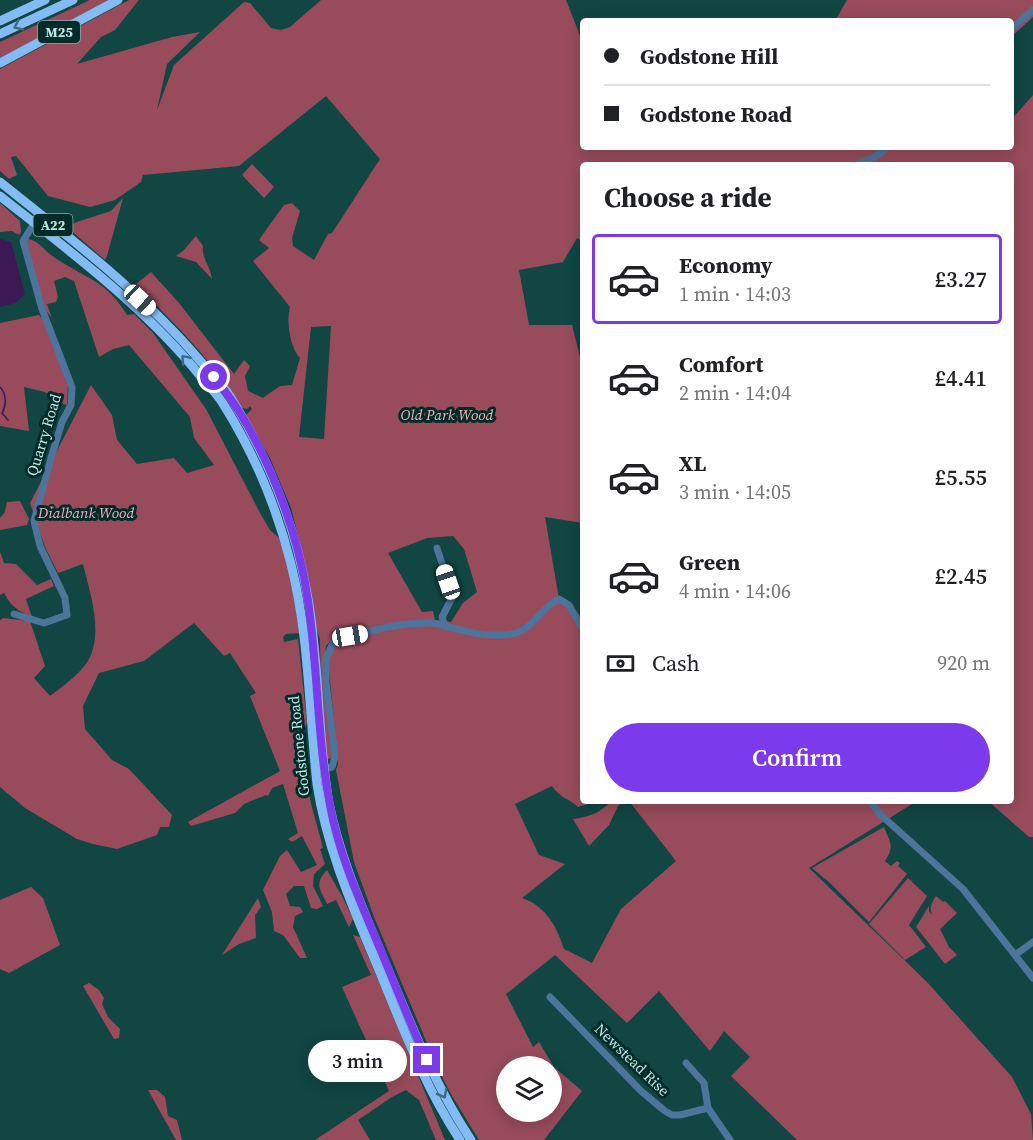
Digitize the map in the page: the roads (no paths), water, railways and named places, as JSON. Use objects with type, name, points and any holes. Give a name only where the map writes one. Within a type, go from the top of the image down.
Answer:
[{"type":"highway","name":"M25","points":[[0,21],[45,0]]},
{"type":"highway","name":"M25","points":[[0,34],[73,0]]},
{"type":"highway","name":"M25","points":[[0,63],[118,0]]},
{"type":"highway","name":"A22","points":[[0,182],[40,214]]},
{"type":"highway","name":"A22","points":[[0,196],[35,223]]},
{"type":"highway","name":"Godstone Road","points":[[40,214],[184,341],[230,396],[254,438],[286,513],[308,601],[324,769],[335,830],[357,893],[419,1044],[442,1091],[471,1140]]},
{"type":"highway","name":"Godstone Road","points":[[35,223],[132,303],[174,346],[220,400],[244,441],[267,490],[293,571],[304,632],[316,775],[331,850],[413,1052],[434,1096],[460,1140]]},
{"type":"street","points":[[1014,26],[1033,10]]},
{"type":"street","points":[[863,162],[884,150]]},
{"type":"street","name":"Quarry Road","points":[[14,614],[44,623],[67,615],[65,598],[40,546],[34,521],[62,422],[71,405],[72,387],[42,309],[23,241],[40,214]]},
{"type":"street","points":[[437,548],[452,598],[442,617],[445,626]]},
{"type":"street","points":[[324,769],[332,767],[335,758],[326,682],[326,658],[333,643],[339,638],[397,625],[433,623],[482,634],[514,633],[536,621],[553,601],[559,599],[569,605],[580,624]]},
{"type":"street","points":[[872,804],[881,815],[963,889],[1033,978]]},
{"type":"street","points":[[1015,955],[1033,942]]},
{"type":"street","name":"Newstead Rise","points":[[550,997],[641,1091],[664,1111],[672,1115],[680,1115],[708,1108]]},
{"type":"street","points":[[686,1063],[704,1083],[708,1108],[730,1140]]},
{"type":"waterway","points":[[0,387],[5,399],[2,413],[8,420]]},
{"type":"park label","name":"Old Park Wood","points":[[447,415]]},
{"type":"park label","name":"Dialbank Wood","points":[[86,513]]}]
